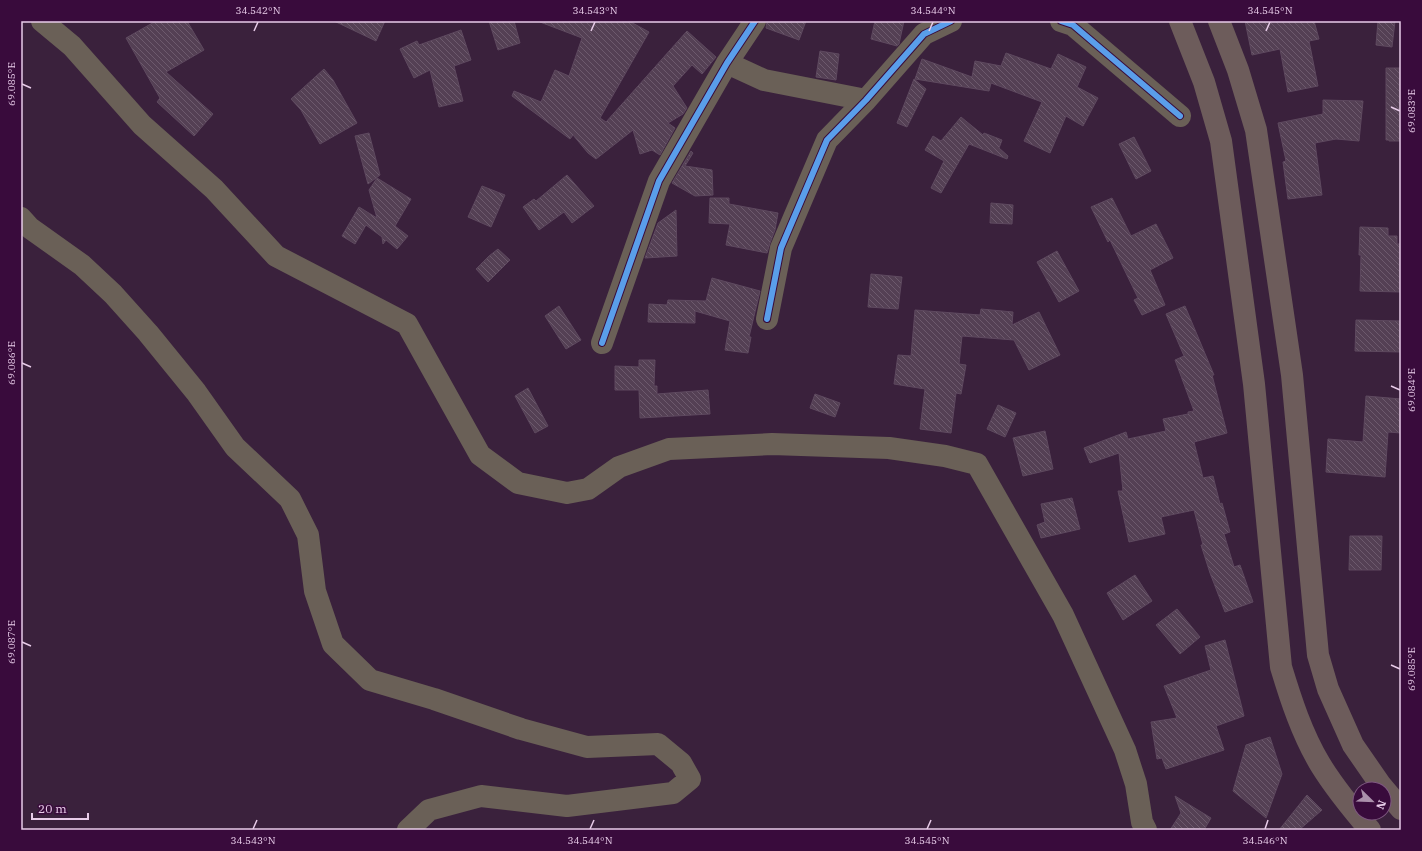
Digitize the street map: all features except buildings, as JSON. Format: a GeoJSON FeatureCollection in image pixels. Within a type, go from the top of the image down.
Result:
{"type":"FeatureCollection","features":[{"type":"Feature","properties":{"kind":"main road"},"geometry":{"type":"LineString","coordinates":[[1180,21],[1204,82],[1221,141],[1254,384],[1280,667],[1294,710],[1320,763],[1352,808],[1370,830]]}},
{"type":"Feature","properties":{"kind":"main road"},"geometry":{"type":"LineString","coordinates":[[1219,21],[1238,70],[1256,130],[1292,375],[1318,655],[1328,689],[1353,745],[1380,784],[1401,809]]}},
{"type":"Feature","properties":{"kind":"street"},"geometry":{"type":"LineString","coordinates":[[42,21],[72,46],[142,125],[214,189],[276,256],[407,324],[480,455],[518,484],[567,493],[588,489],[619,467],[669,449],[772,444],[889,448],[945,456],[978,464],[1063,615],[1125,750],[1136,784],[1142,822],[1146,830]]}},
{"type":"Feature","properties":{"kind":"street"},"geometry":{"type":"LineString","coordinates":[[602,343],[659,180],[727,63],[755,21]]}},
{"type":"Feature","properties":{"kind":"street"},"geometry":{"type":"LineString","coordinates":[[766,319],[781,248],[827,140],[866,100],[924,34],[951,21]]}},
{"type":"Feature","properties":{"kind":"street"},"geometry":{"type":"LineString","coordinates":[[1062,21],[1073,25],[1180,116]]}},
{"type":"Feature","properties":{"kind":"street"},"geometry":{"type":"LineString","coordinates":[[727,63],[764,80],[866,100]]}},
{"type":"Feature","properties":{"kind":"street"},"geometry":{"type":"LineString","coordinates":[[21,218],[30,228],[82,266],[113,294],[196,392],[235,447],[290,499],[308,535],[315,591],[333,644],[370,680],[434,699],[521,729],[587,748],[658,744],[681,763],[690,779],[673,793],[567,806],[481,796],[430,810],[408,830]]}},
{"type":"Feature","properties":{"kind":"cycle path"},"geometry":{"type":"LineString","coordinates":[[602,343],[659,181],[727,63],[755,21]]}},
{"type":"Feature","properties":{"kind":"cycle path"},"geometry":{"type":"LineString","coordinates":[[767,319],[781,248],[827,140],[866,100],[924,34],[951,21]]}},
{"type":"Feature","properties":{"kind":"cycle path"},"geometry":{"type":"LineString","coordinates":[[1061,21],[1073,25],[1180,116]]}}]}
